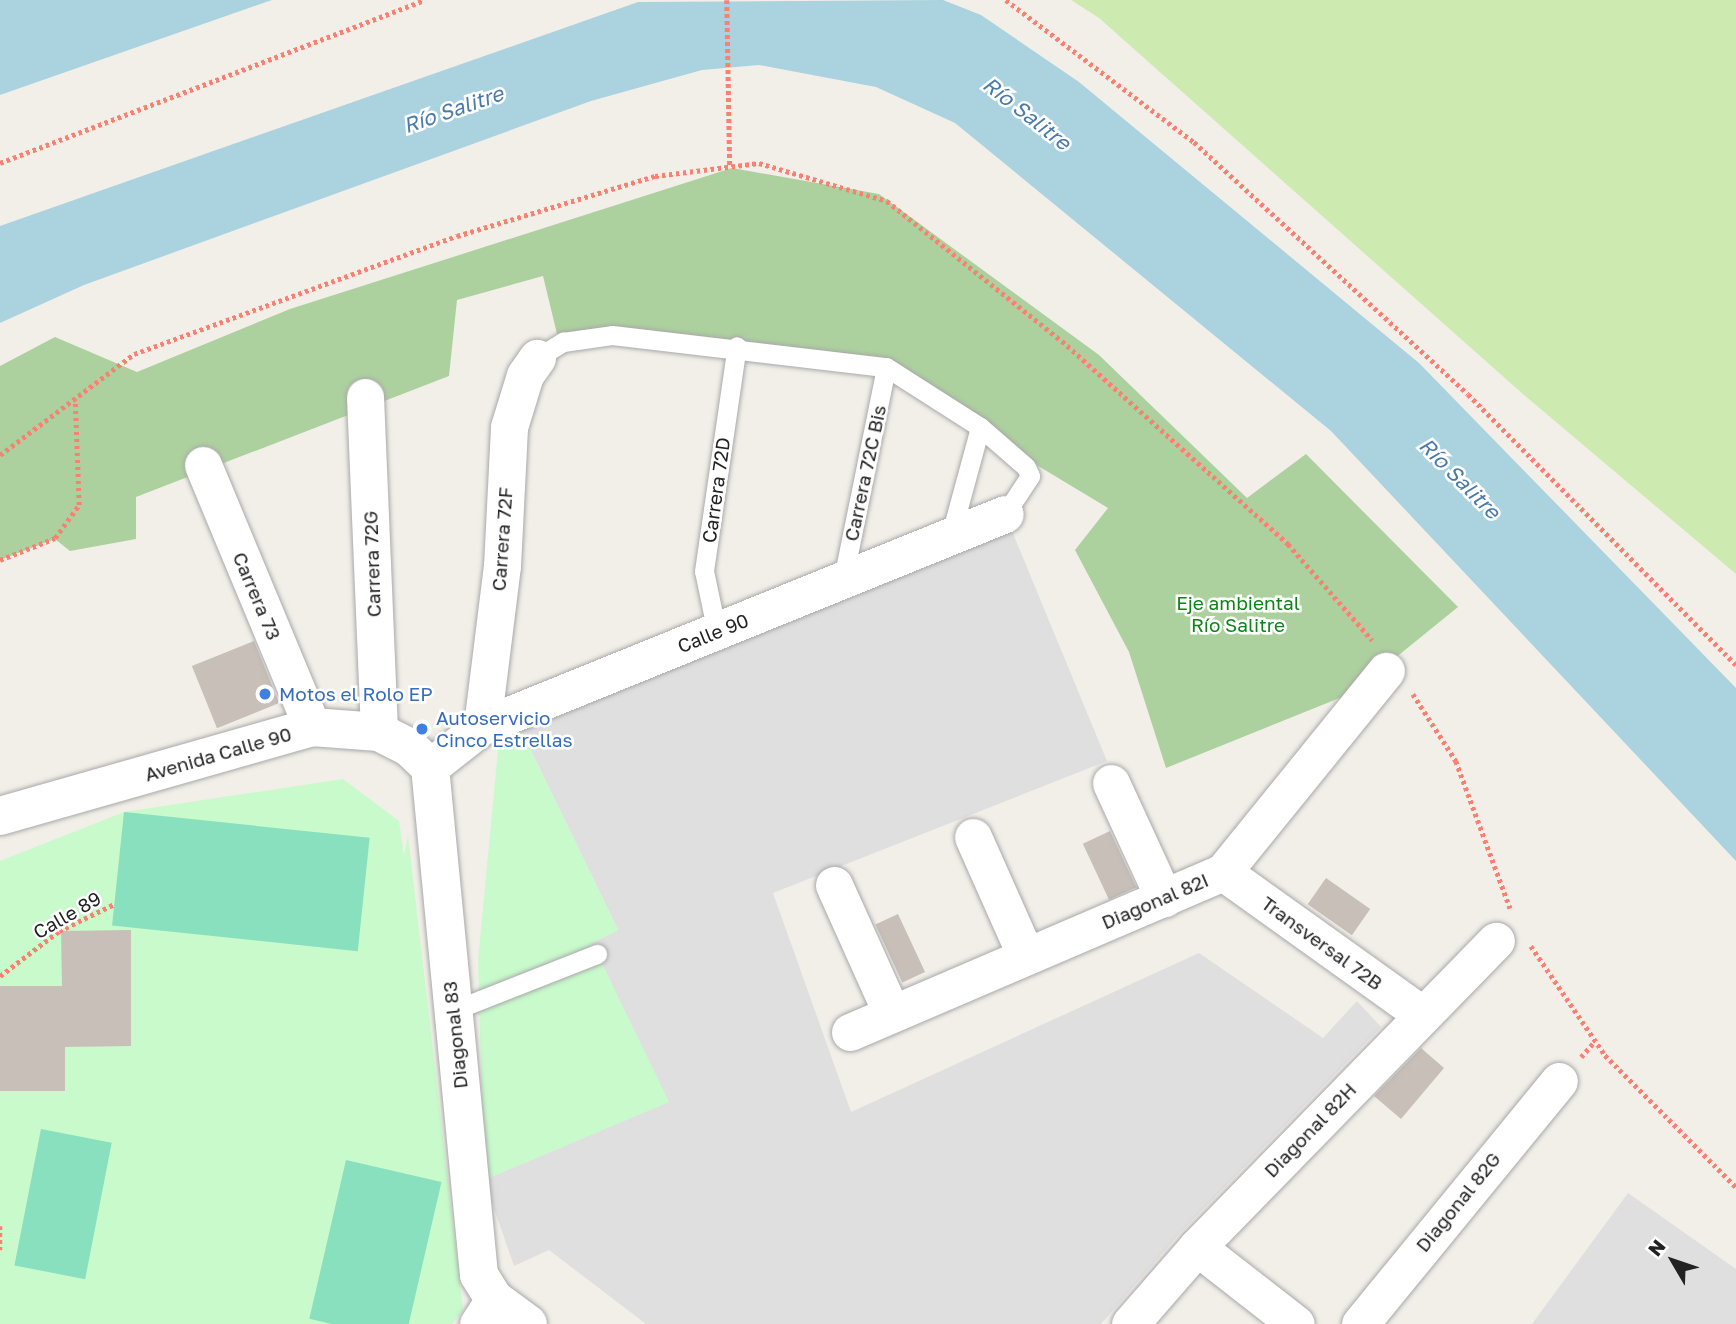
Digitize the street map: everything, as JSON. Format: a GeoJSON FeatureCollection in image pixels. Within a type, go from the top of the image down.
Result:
{"type":"FeatureCollection","features":[{"type":"Feature","properties":{"kind":"street","name":"Carrera 72F"},"geometry":{"type":"LineString","coordinates":[[482,726],[502,566],[509,427],[525,375],[537,358]]}},
{"type":"Feature","properties":{"kind":"street","name":"Carrera 72G"},"geometry":{"type":"LineString","coordinates":[[365,397],[379,732]]}},
{"type":"Feature","properties":{"kind":"street","name":"Carrera 73"},"geometry":{"type":"LineString","coordinates":[[203,465],[312,727]]}},
{"type":"Feature","properties":{"kind":"street","name":"Calle 90"},"geometry":{"type":"LineString","coordinates":[[430,767],[482,726],[1005,514]]}},
{"type":"Feature","properties":{"kind":"street","name":"Diagonal 82I"},"geometry":{"type":"LineString","coordinates":[[850,1032],[1223,872],[1386,671]]}},
{"type":"Feature","properties":{"kind":"street","name":"Avenida Calle 90"},"geometry":{"type":"LineString","coordinates":[[0,816],[312,727],[379,732]]}},
{"type":"Feature","properties":{"kind":"street"},"geometry":{"type":"LineString","coordinates":[[379,732],[430,767]]}},
{"type":"Feature","properties":{"kind":"street","name":"Diagonal 83"},"geometry":{"type":"LineString","coordinates":[[430,767],[479,1275],[486,1311]]}},
{"type":"Feature","properties":{"kind":"street"},"geometry":{"type":"LineString","coordinates":[[1111,783],[1164,898]]}},
{"type":"Feature","properties":{"kind":"street"},"geometry":{"type":"LineString","coordinates":[[973,837],[1026,956]]}},
{"type":"Feature","properties":{"kind":"street","name":"Transversal 72B"},"geometry":{"type":"LineString","coordinates":[[1223,872],[1421,1014]]}},
{"type":"Feature","properties":{"kind":"street"},"geometry":{"type":"LineString","coordinates":[[834,885],[892,1014]]}},
{"type":"Feature","properties":{"kind":"street","name":"Diagonal 82H"},"geometry":{"type":"LineString","coordinates":[[1130,1324],[1197,1247],[1421,1014],[1496,941]]}},
{"type":"Feature","properties":{"kind":"street","name":"Diagonal 82G"},"geometry":{"type":"LineString","coordinates":[[1360,1324],[1559,1081]]}},
{"type":"Feature","properties":{"kind":"street"},"geometry":{"type":"LineString","coordinates":[[1197,1247],[1296,1324]]}},
{"type":"Feature","properties":{"kind":"street"},"geometry":{"type":"LineString","coordinates":[[486,1311],[528,1324]]}},
{"type":"Feature","properties":{"kind":"lane"},"geometry":{"type":"LineString","coordinates":[[537,358],[563,342],[612,335],[737,346],[886,368],[980,427],[1029,471],[1005,514]]}},
{"type":"Feature","properties":{"kind":"lane","name":"Carrera 72D"},"geometry":{"type":"LineString","coordinates":[[717,632],[705,571],[737,346]]}},
{"type":"Feature","properties":{"kind":"lane","name":"Carrera 72C Bis"},"geometry":{"type":"LineString","coordinates":[[843,579],[886,368]]}},
{"type":"Feature","properties":{"kind":"lane"},"geometry":{"type":"LineString","coordinates":[[951,534],[980,427]]}},
{"type":"Feature","properties":{"kind":"lane"},"geometry":{"type":"LineString","coordinates":[[452,1011],[597,954]]}},
{"type":"Feature","properties":{"kind":"path"},"geometry":{"type":"LineString","coordinates":[[0,163],[425,0]]}},
{"type":"Feature","properties":{"kind":"path"},"geometry":{"type":"LineString","coordinates":[[727,0],[730,167]]}},
{"type":"Feature","properties":{"kind":"path"},"geometry":{"type":"LineString","coordinates":[[1006,0],[1194,142],[1468,394],[1736,665]]}},
{"type":"Feature","properties":{"kind":"path"},"geometry":{"type":"LineString","coordinates":[[0,560],[55,538],[79,505],[75,398]]}},
{"type":"Feature","properties":{"kind":"path","name":"Calle 89"},"geometry":{"type":"LineString","coordinates":[[0,976],[59,931],[114,904]]}},
{"type":"Feature","properties":{"kind":"path"},"geometry":{"type":"LineString","coordinates":[[0,1250],[1,1226]]}},
{"type":"Feature","properties":{"kind":"shaded area"},"geometry":{"type":"Polygon","coordinates":[[[1012,531],[1107,761],[773,893],[851,1112],[1199,953],[1323,1038],[1357,1001],[1381,1027],[1180,1233],[1101,1324],[646,1324],[549,1250],[514,1266],[484,1180],[668,1102],[592,943],[618,930],[521,730],[1012,531]]]}},
{"type":"Feature","properties":{"kind":"shaded area"},"geometry":{"type":"Polygon","coordinates":[[[1628,1193],[1736,1269],[1736,1324],[1532,1324],[1628,1193]]]}},
{"type":"Feature","properties":{"kind":"green space"},"geometry":{"type":"Polygon","coordinates":[[[1071,0],[1736,0],[1736,574],[1524,395],[1099,18],[1071,0]]]}},
{"type":"Feature","properties":{"kind":"green space","name":"Eje ambiental Río Salitre"},"geometry":{"type":"Polygon","coordinates":[[[732,168],[879,194],[1099,355],[1247,498],[1306,454],[1458,607],[1352,693],[1166,768],[1129,652],[1075,550],[1108,508],[1020,455],[896,362],[682,334],[557,334],[543,276],[457,300],[449,376],[136,497],[136,539],[70,551],[55,539],[0,560],[0,366],[55,337],[137,372],[290,309],[732,168]]]}},
{"type":"Feature","properties":{"kind":"green space"},"geometry":{"type":"Polygon","coordinates":[[[521,730],[618,930],[592,943],[669,1102],[484,1180],[478,960],[499,740],[521,730]]]}},
{"type":"Feature","properties":{"kind":"green space"},"geometry":{"type":"Polygon","coordinates":[[[343,779],[399,821],[404,856],[408,835],[463,1310],[452,1324],[0,1324],[0,861],[124,812],[343,779]]]}},
{"type":"Feature","properties":{"kind":"green space"},"geometry":{"type":"Polygon","coordinates":[[[124,812],[370,838],[358,951],[112,925],[124,812]]]}},
{"type":"Feature","properties":{"kind":"green space"},"geometry":{"type":"Polygon","coordinates":[[[41,1129],[112,1143],[85,1279],[14,1265],[41,1129]]]}},
{"type":"Feature","properties":{"kind":"green space"},"geometry":{"type":"Polygon","coordinates":[[[346,1160],[441,1182],[409,1324],[332,1324],[309,1319],[346,1160]]]}},
{"type":"Feature","properties":{"kind":"water"},"geometry":{"type":"Polygon","coordinates":[[[0,0],[272,0],[0,95],[0,0]]]}},
{"type":"Feature","properties":{"kind":"water","name":"Río Salitre"},"geometry":{"type":"Polygon","coordinates":[[[943,0],[981,15],[1079,82],[1419,363],[1736,688],[1736,861],[1331,431],[955,123],[876,87],[759,65],[702,70],[591,101],[84,285],[0,323],[0,226],[638,2],[943,0]]]}},
{"type":"Feature","properties":{"kind":"building"},"geometry":{"type":"Polygon","coordinates":[[[254,641],[279,703],[217,728],[192,666],[254,641]]]}},
{"type":"Feature","properties":{"kind":"building"},"geometry":{"type":"Polygon","coordinates":[[[1110,831],[1136,887],[1109,900],[1083,844],[1110,831]]]}},
{"type":"Feature","properties":{"kind":"building"},"geometry":{"type":"Polygon","coordinates":[[[1326,878],[1370,909],[1352,935],[1308,904],[1326,878]]]}},
{"type":"Feature","properties":{"kind":"building"},"geometry":{"type":"Polygon","coordinates":[[[898,914],[925,972],[902,983],[875,925],[898,914]]]}},
{"type":"Feature","properties":{"kind":"building"},"geometry":{"type":"Polygon","coordinates":[[[131,930],[131,1046],[65,1047],[65,1091],[0,1091],[0,986],[62,986],[61,931],[131,930]]]}},
{"type":"Feature","properties":{"kind":"building"},"geometry":{"type":"Polygon","coordinates":[[[1421,1048],[1444,1068],[1401,1119],[1374,1096],[1421,1048]]]}},
{"type":"Feature","properties":{"kind":"place","name":"Motos el Rolo EP"},"geometry":{"type":"Point","coordinates":[265,694]}},
{"type":"Feature","properties":{"kind":"place","name":"Autoservicio Cinco Estrellas"},"geometry":{"type":"Point","coordinates":[422,729]}}]}
